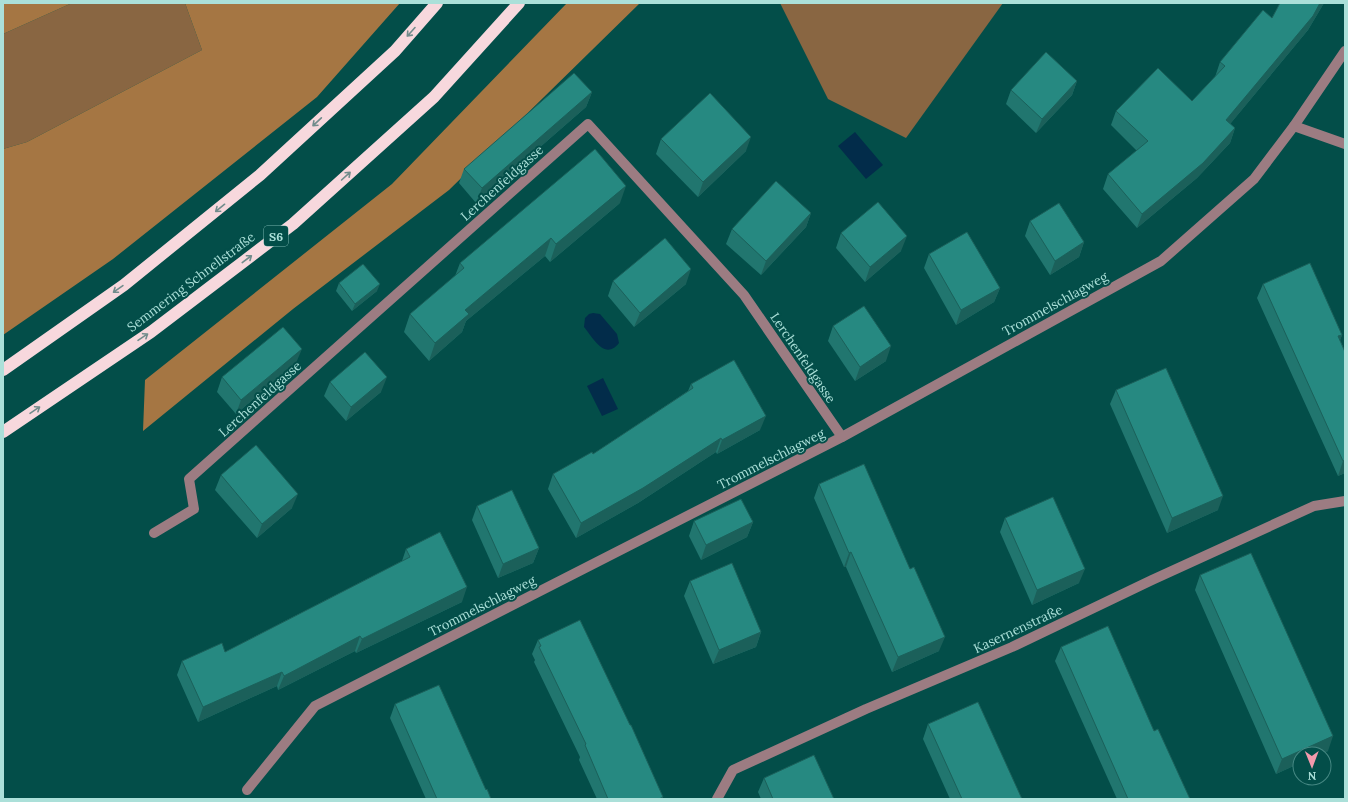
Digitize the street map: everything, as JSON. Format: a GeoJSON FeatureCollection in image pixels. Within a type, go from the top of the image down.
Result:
{"type":"FeatureCollection","features":[{"type":"Feature","properties":{"kind":"highway"},"geometry":{"type":"LineString","coordinates":[[3,370],[124,285],[260,175],[395,51],[437,3]]}},
{"type":"Feature","properties":{"kind":"highway","name":"Semmering Schnellstraße"},"geometry":{"type":"LineString","coordinates":[[3,432],[151,332],[292,224],[434,97],[519,3]]}},
{"type":"Feature","properties":{"kind":"street","name":"Trommelschlagweg"},"geometry":{"type":"LineString","coordinates":[[247,790],[314,706],[842,437],[1161,261],[1254,179],[1294,126],[1345,51]]}},
{"type":"Feature","properties":{"kind":"street","name":"Lerchenfeldgasse"},"geometry":{"type":"LineString","coordinates":[[154,533],[194,509],[189,480],[588,124],[744,295],[842,437]]}},
{"type":"Feature","properties":{"kind":"street"},"geometry":{"type":"LineString","coordinates":[[1294,126],[1345,144]]}},
{"type":"Feature","properties":{"kind":"street","name":"Kasernenstraße"},"geometry":{"type":"LineString","coordinates":[[717,799],[733,770],[866,710],[1012,647],[1152,580],[1314,506],[1345,501]]}},
{"type":"Feature","properties":{"kind":"shaded area"},"geometry":{"type":"Polygon","coordinates":[[[3,3],[72,3],[3,34],[3,3]]]}},
{"type":"Feature","properties":{"kind":"shaded area"},"geometry":{"type":"Polygon","coordinates":[[[72,3],[185,3],[202,50],[27,142],[3,149],[3,34],[72,3]]]}},
{"type":"Feature","properties":{"kind":"shaded area"},"geometry":{"type":"Polygon","coordinates":[[[185,3],[400,3],[317,97],[113,259],[3,335],[3,149],[27,142],[202,50],[185,3]]]}},
{"type":"Feature","properties":{"kind":"shaded area"},"geometry":{"type":"Polygon","coordinates":[[[567,3],[640,3],[449,190],[293,309],[143,431],[145,380],[392,184],[567,3]]]}},
{"type":"Feature","properties":{"kind":"shaded area"},"geometry":{"type":"Polygon","coordinates":[[[780,3],[1003,3],[906,138],[828,99],[780,3]]]}},
{"type":"Feature","properties":{"kind":"water"},"geometry":{"type":"Polygon","coordinates":[[[855,132],[883,165],[866,179],[838,146],[855,132]]]}},
{"type":"Feature","properties":{"kind":"water"},"geometry":{"type":"Polygon","coordinates":[[[589,314],[600,314],[617,334],[619,343],[614,348],[609,350],[604,349],[595,342],[584,327],[585,318],[589,314]]]}},
{"type":"Feature","properties":{"kind":"water"},"geometry":{"type":"Polygon","coordinates":[[[603,378],[618,409],[602,416],[587,386],[603,378]]]}},
{"type":"Feature","properties":{"kind":"building"},"geometry":{"type":"Polygon","coordinates":[[[1280,3],[1320,3],[1313,16],[1226,120],[1235,128],[1203,163],[1142,214],[1108,174],[1148,141],[1116,111],[1158,68],[1192,101],[1225,66],[1220,62],[1263,10],[1272,18],[1280,3]]]}},
{"type":"Feature","properties":{"kind":"building"},"geometry":{"type":"Polygon","coordinates":[[[1046,52],[1077,81],[1042,119],[1011,90],[1046,52]]]}},
{"type":"Feature","properties":{"kind":"building"},"geometry":{"type":"Polygon","coordinates":[[[574,73],[592,92],[482,188],[464,169],[574,73]]]}},
{"type":"Feature","properties":{"kind":"building"},"geometry":{"type":"Polygon","coordinates":[[[710,93],[751,137],[703,182],[661,139],[710,93]]]}},
{"type":"Feature","properties":{"kind":"building"},"geometry":{"type":"Polygon","coordinates":[[[595,149],[626,186],[556,244],[551,238],[465,310],[469,314],[435,343],[410,314],[464,268],[460,263],[595,149]]]}},
{"type":"Feature","properties":{"kind":"building"},"geometry":{"type":"Polygon","coordinates":[[[776,181],[811,213],[766,261],[732,229],[776,181]]]}},
{"type":"Feature","properties":{"kind":"building"},"geometry":{"type":"Polygon","coordinates":[[[878,202],[907,236],[870,267],[841,233],[878,202]]]}},
{"type":"Feature","properties":{"kind":"building"},"geometry":{"type":"Polygon","coordinates":[[[1059,203],[1084,242],[1055,261],[1030,221],[1059,203]]]}},
{"type":"Feature","properties":{"kind":"building"},"geometry":{"type":"Polygon","coordinates":[[[967,232],[1000,288],[961,310],[929,254],[967,232]]]}},
{"type":"Feature","properties":{"kind":"building"},"geometry":{"type":"Polygon","coordinates":[[[665,238],[691,269],[640,313],[613,281],[665,238]]]}},
{"type":"Feature","properties":{"kind":"building"},"geometry":{"type":"Polygon","coordinates":[[[1310,263],[1342,335],[1338,336],[1345,352],[1345,460],[1343,461],[1263,284],[1310,263]]]}},
{"type":"Feature","properties":{"kind":"building"},"geometry":{"type":"Polygon","coordinates":[[[363,264],[380,284],[355,304],[339,283],[363,264]]]}},
{"type":"Feature","properties":{"kind":"building"},"geometry":{"type":"Polygon","coordinates":[[[864,306],[891,346],[860,367],[833,326],[864,306]]]}},
{"type":"Feature","properties":{"kind":"building"},"geometry":{"type":"Polygon","coordinates":[[[283,327],[302,349],[241,400],[222,377],[283,327]]]}},
{"type":"Feature","properties":{"kind":"building"},"geometry":{"type":"Polygon","coordinates":[[[365,352],[387,377],[351,407],[330,382],[365,352]]]}},
{"type":"Feature","properties":{"kind":"building"},"geometry":{"type":"Polygon","coordinates":[[[734,360],[766,416],[722,440],[721,438],[643,488],[581,523],[553,474],[592,452],[593,454],[693,388],[691,384],[734,360]]]}},
{"type":"Feature","properties":{"kind":"building"},"geometry":{"type":"Polygon","coordinates":[[[1166,368],[1223,496],[1172,518],[1116,390],[1166,368]]]}},
{"type":"Feature","properties":{"kind":"building"},"geometry":{"type":"Polygon","coordinates":[[[256,445],[298,494],[262,524],[221,475],[256,445]]]}},
{"type":"Feature","properties":{"kind":"building"},"geometry":{"type":"Polygon","coordinates":[[[864,464],[910,569],[914,567],[945,637],[898,657],[851,552],[849,553],[819,484],[864,464]]]}},
{"type":"Feature","properties":{"kind":"building"},"geometry":{"type":"Polygon","coordinates":[[[512,490],[539,548],[503,564],[477,506],[512,490]]]}},
{"type":"Feature","properties":{"kind":"building"},"geometry":{"type":"Polygon","coordinates":[[[1053,497],[1085,569],[1037,590],[1005,518],[1053,497]]]}},
{"type":"Feature","properties":{"kind":"building"},"geometry":{"type":"Polygon","coordinates":[[[741,499],[753,522],[706,545],[694,521],[741,499]]]}},
{"type":"Feature","properties":{"kind":"building"},"geometry":{"type":"Polygon","coordinates":[[[440,532],[467,587],[362,639],[360,636],[284,676],[282,672],[203,707],[182,661],[222,643],[225,652],[410,557],[406,549],[440,532]]]}},
{"type":"Feature","properties":{"kind":"building"},"geometry":{"type":"Polygon","coordinates":[[[1251,553],[1333,736],[1311,746],[1292,746],[1292,754],[1282,759],[1200,575],[1251,553]]]}},
{"type":"Feature","properties":{"kind":"building"},"geometry":{"type":"Polygon","coordinates":[[[732,563],[761,632],[719,650],[690,581],[732,563]]]}},
{"type":"Feature","properties":{"kind":"building"},"geometry":{"type":"Polygon","coordinates":[[[580,620],[631,725],[663,797],[659,799],[608,799],[585,745],[586,744],[539,647],[541,646],[538,640],[580,620]]]}},
{"type":"Feature","properties":{"kind":"building"},"geometry":{"type":"Polygon","coordinates":[[[1108,626],[1154,731],[1158,729],[1190,799],[1128,799],[1061,647],[1108,626]]]}},
{"type":"Feature","properties":{"kind":"building"},"geometry":{"type":"Polygon","coordinates":[[[439,685],[491,799],[437,799],[395,704],[439,685]]]}},
{"type":"Feature","properties":{"kind":"building"},"geometry":{"type":"Polygon","coordinates":[[[978,702],[1022,799],[962,799],[928,724],[978,702]]]}},
{"type":"Feature","properties":{"kind":"building"},"geometry":{"type":"Polygon","coordinates":[[[814,755],[834,799],[773,799],[764,778],[814,755]]]}}]}
